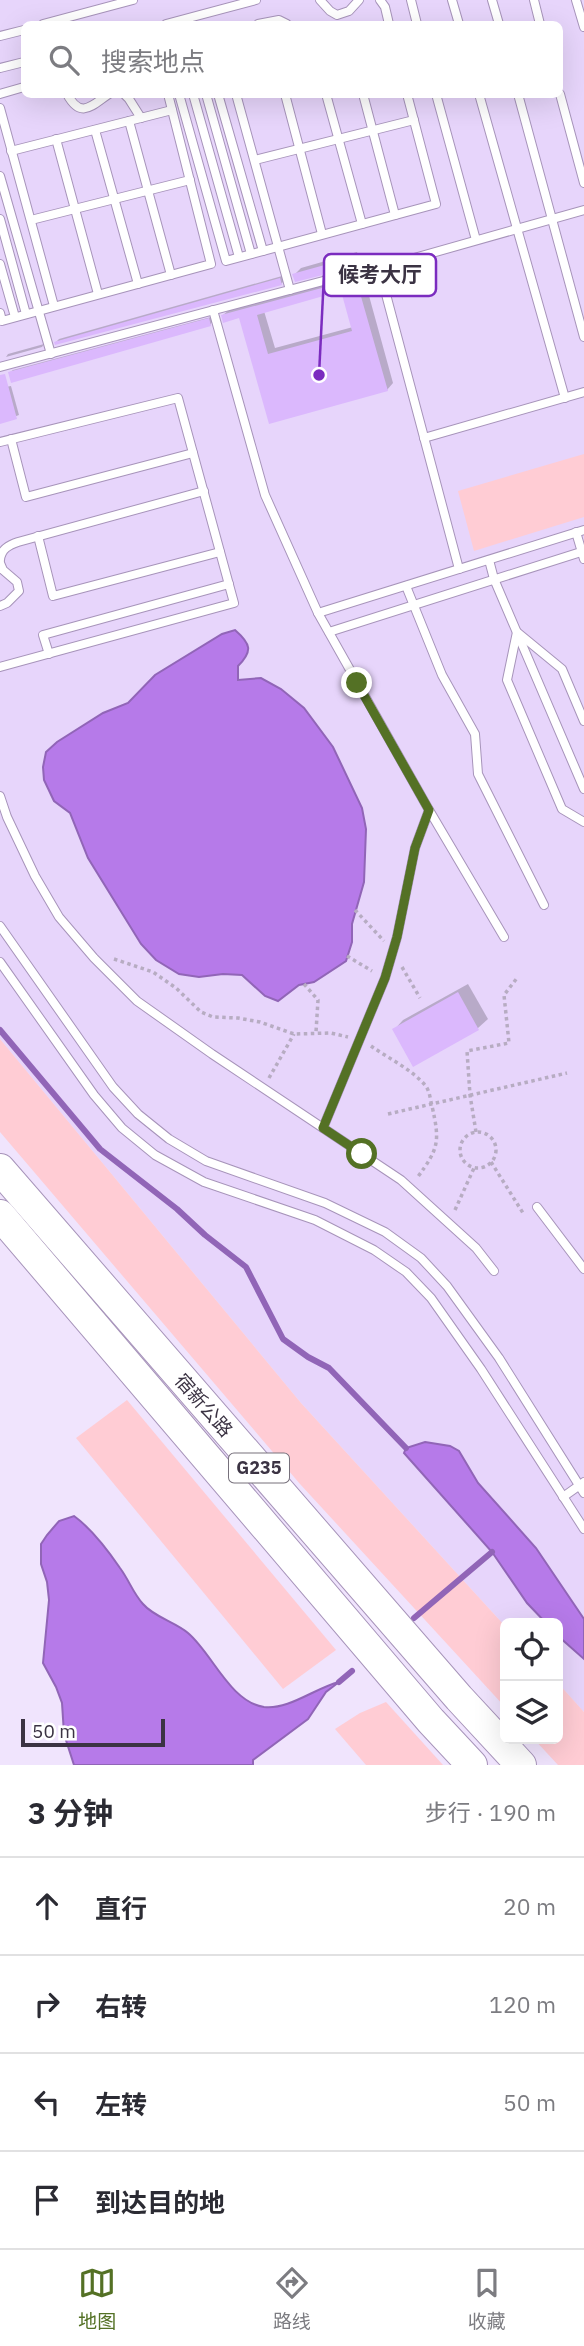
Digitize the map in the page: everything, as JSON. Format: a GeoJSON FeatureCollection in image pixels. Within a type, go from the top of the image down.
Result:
{"type":"FeatureCollection","features":[{"type":"Feature","properties":{"kind":"highway","name":"宿新公路"},"geometry":{"type":"LineString","coordinates":[[0,1169],[459,1698],[521,1765]]}},
{"type":"Feature","properties":{"kind":"highway","name":"宿新公路"},"geometry":{"type":"LineString","coordinates":[[0,1215],[431,1721],[472,1765]]}},
{"type":"Feature","properties":{"kind":"lane"},"geometry":{"type":"LineString","coordinates":[[54,21],[133,0]]}},
{"type":"Feature","properties":{"kind":"lane"},"geometry":{"type":"LineString","coordinates":[[177,21],[256,0]]}},
{"type":"Feature","properties":{"kind":"lane"},"geometry":{"type":"LineString","coordinates":[[320,0],[337,15],[349,11],[359,0]]}},
{"type":"Feature","properties":{"kind":"lane"},"geometry":{"type":"LineString","coordinates":[[380,0],[388,21]]}},
{"type":"Feature","properties":{"kind":"lane"},"geometry":{"type":"LineString","coordinates":[[411,0],[416,21]]}},
{"type":"Feature","properties":{"kind":"lane"},"geometry":{"type":"LineString","coordinates":[[452,0],[458,21]]}},
{"type":"Feature","properties":{"kind":"lane"},"geometry":{"type":"LineString","coordinates":[[492,0],[498,21]]}},
{"type":"Feature","properties":{"kind":"lane"},"geometry":{"type":"LineString","coordinates":[[534,0],[540,21]]}},
{"type":"Feature","properties":{"kind":"lane"},"geometry":{"type":"LineString","coordinates":[[576,0],[584,27]]}},
{"type":"Feature","properties":{"kind":"lane"},"geometry":{"type":"LineString","coordinates":[[0,36],[21,31]]}},
{"type":"Feature","properties":{"kind":"lane"},"geometry":{"type":"LineString","coordinates":[[0,68],[21,63]]}},
{"type":"Feature","properties":{"kind":"lane"},"geometry":{"type":"LineString","coordinates":[[0,94],[21,88]]}},
{"type":"Feature","properties":{"kind":"lane"},"geometry":{"type":"LineString","coordinates":[[69,98],[81,109],[92,107],[104,98]]}},
{"type":"Feature","properties":{"kind":"lane"},"geometry":{"type":"LineString","coordinates":[[129,98],[141,118]]}},
{"type":"Feature","properties":{"kind":"lane"},"geometry":{"type":"LineString","coordinates":[[0,313],[2,321],[211,264],[169,98]]}},
{"type":"Feature","properties":{"kind":"lane"},"geometry":{"type":"LineString","coordinates":[[180,98],[226,261],[436,204],[408,98]]}},
{"type":"Feature","properties":{"kind":"lane"},"geometry":{"type":"LineString","coordinates":[[194,98],[239,257]]}},
{"type":"Feature","properties":{"kind":"lane"},"geometry":{"type":"LineString","coordinates":[[207,98],[251,254]]}},
{"type":"Feature","properties":{"kind":"lane"},"geometry":{"type":"LineString","coordinates":[[219,98],[263,251]]}},
{"type":"Feature","properties":{"kind":"lane"},"geometry":{"type":"LineString","coordinates":[[237,98],[290,290]]}},
{"type":"Feature","properties":{"kind":"lane"},"geometry":{"type":"LineString","coordinates":[[286,98],[322,234]]}},
{"type":"Feature","properties":{"kind":"lane"},"geometry":{"type":"LineString","coordinates":[[327,98],[362,224]]}},
{"type":"Feature","properties":{"kind":"lane"},"geometry":{"type":"LineString","coordinates":[[364,98],[396,215]]}},
{"type":"Feature","properties":{"kind":"lane"},"geometry":{"type":"LineString","coordinates":[[437,98],[476,240]]}},
{"type":"Feature","properties":{"kind":"lane"},"geometry":{"type":"LineString","coordinates":[[480,98],[565,398]]}},
{"type":"Feature","properties":{"kind":"lane"},"geometry":{"type":"LineString","coordinates":[[518,98],[584,337]]}},
{"type":"Feature","properties":{"kind":"lane"},"geometry":{"type":"LineString","coordinates":[[560,98],[584,183]]}},
{"type":"Feature","properties":{"kind":"lane"},"geometry":{"type":"LineString","coordinates":[[0,108],[4,138],[11,151],[54,306]]}},
{"type":"Feature","properties":{"kind":"lane"},"geometry":{"type":"LineString","coordinates":[[11,151],[172,110]]}},
{"type":"Feature","properties":{"kind":"lane"},"geometry":{"type":"LineString","coordinates":[[255,160],[414,120]]}},
{"type":"Feature","properties":{"kind":"lane"},"geometry":{"type":"LineString","coordinates":[[130,121],[171,275]]}},
{"type":"Feature","properties":{"kind":"lane"},"geometry":{"type":"LineString","coordinates":[[95,130],[138,284]]}},
{"type":"Feature","properties":{"kind":"lane"},"geometry":{"type":"LineString","coordinates":[[56,139],[98,294]]}},
{"type":"Feature","properties":{"kind":"lane"},"geometry":{"type":"LineString","coordinates":[[0,176],[51,354]]}},
{"type":"Feature","properties":{"kind":"lane"},"geometry":{"type":"LineString","coordinates":[[31,220],[190,180]]}},
{"type":"Feature","properties":{"kind":"lane"},"geometry":{"type":"LineString","coordinates":[[458,569],[379,268],[584,210]]}},
{"type":"Feature","properties":{"kind":"lane"},"geometry":{"type":"LineString","coordinates":[[0,219],[26,314]]}},
{"type":"Feature","properties":{"kind":"lane"},"geometry":{"type":"LineString","coordinates":[[0,264],[15,317]]}},
{"type":"Feature","properties":{"kind":"lane"},"geometry":{"type":"LineString","coordinates":[[0,367],[342,276]]}},
{"type":"Feature","properties":{"kind":"lane"},"geometry":{"type":"LineString","coordinates":[[213,310],[265,495],[318,613],[504,937]]}},
{"type":"Feature","properties":{"kind":"lane"},"geometry":{"type":"LineString","coordinates":[[424,438],[584,392]]}},
{"type":"Feature","properties":{"kind":"lane"},"geometry":{"type":"LineString","coordinates":[[0,442],[178,398],[234,603],[0,667]]}},
{"type":"Feature","properties":{"kind":"lane"},"geometry":{"type":"LineString","coordinates":[[11,439],[26,497],[193,453]]}},
{"type":"Feature","properties":{"kind":"lane"},"geometry":{"type":"LineString","coordinates":[[0,606],[19,591],[18,582],[3,570],[0,562],[1,553],[9,545],[204,491]]}},
{"type":"Feature","properties":{"kind":"lane"},"geometry":{"type":"LineString","coordinates":[[318,613],[580,531],[583,554],[494,579],[329,632]]}},
{"type":"Feature","properties":{"kind":"lane"},"geometry":{"type":"LineString","coordinates":[[38,536],[53,596],[220,552]]}},
{"type":"Feature","properties":{"kind":"lane"},"geometry":{"type":"LineString","coordinates":[[489,560],[494,579],[584,789]]}},
{"type":"Feature","properties":{"kind":"lane"},"geometry":{"type":"LineString","coordinates":[[49,654],[43,635],[229,584]]}},
{"type":"Feature","properties":{"kind":"lane"},"geometry":{"type":"LineString","coordinates":[[406,586],[442,675],[475,734],[478,774],[544,905]]}},
{"type":"Feature","properties":{"kind":"lane"},"geometry":{"type":"LineString","coordinates":[[517,632],[562,669],[584,721]]}},
{"type":"Feature","properties":{"kind":"lane"},"geometry":{"type":"LineString","coordinates":[[517,632],[507,680],[562,809],[584,822]]}},
{"type":"Feature","properties":{"kind":"lane"},"geometry":{"type":"LineString","coordinates":[[0,796],[35,877],[59,917],[94,958],[137,1001],[410,1188],[475,1248],[494,1271]]}},
{"type":"Feature","properties":{"kind":"lane"},"geometry":{"type":"LineString","coordinates":[[323,1128],[385,978],[415,848],[429,810]]}},
{"type":"Feature","properties":{"kind":"lane"},"geometry":{"type":"LineString","coordinates":[[0,926],[113,1087],[138,1114],[169,1139],[206,1161],[325,1203],[385,1232],[421,1258],[447,1286],[499,1358],[583,1487],[563,1497]]}},
{"type":"Feature","properties":{"kind":"lane"},"geometry":{"type":"LineString","coordinates":[[0,962],[94,1095],[122,1128],[155,1155],[204,1182],[315,1220],[374,1250],[406,1272],[431,1298],[481,1369],[584,1529]]}},
{"type":"Feature","properties":{"kind":"lane"},"geometry":{"type":"LineString","coordinates":[[537,1206],[584,1269]]}},
{"type":"Feature","properties":{"kind":"path"},"geometry":{"type":"LineString","coordinates":[[355,910],[393,951],[421,998]]}},
{"type":"Feature","properties":{"kind":"path"},"geometry":{"type":"LineString","coordinates":[[347,956],[385,978]]}},
{"type":"Feature","properties":{"kind":"path"},"geometry":{"type":"LineString","coordinates":[[94,958],[117,959],[153,972],[176,988],[201,1012],[213,1017],[238,1018],[295,1034],[331,1033],[360,1039],[423,1082],[432,1104],[438,1134],[437,1144],[410,1188]]}},
{"type":"Feature","properties":{"kind":"path"},"geometry":{"type":"LineString","coordinates":[[476,1132],[467,1051],[509,1043],[504,995],[517,978]]}},
{"type":"Feature","properties":{"kind":"path"},"geometry":{"type":"LineString","coordinates":[[304,984],[318,1000],[316,1033]]}},
{"type":"Feature","properties":{"kind":"path"},"geometry":{"type":"LineString","coordinates":[[263,1088],[295,1034]]}},
{"type":"Feature","properties":{"kind":"path"},"geometry":{"type":"LineString","coordinates":[[388,1114],[567,1073]]}},
{"type":"Feature","properties":{"kind":"path"},"geometry":{"type":"LineString","coordinates":[[476,1132],[484,1133],[493,1140],[495,1152],[491,1162],[474,1168],[464,1162],[460,1151],[463,1139],[476,1132]]}},
{"type":"Feature","properties":{"kind":"path"},"geometry":{"type":"LineString","coordinates":[[491,1162],[526,1218]]}},
{"type":"Feature","properties":{"kind":"path"},"geometry":{"type":"LineString","coordinates":[[449,1223],[474,1168]]}},
{"type":"Feature","properties":{"kind":"shaded area"},"geometry":{"type":"Polygon","coordinates":[[[0,0],[584,0],[584,1712],[563,1689],[563,1618],[500,1618],[500,1621],[301,1403],[0,1039],[0,0]]]}},
{"type":"Feature","properties":{"kind":"shaded area"},"geometry":{"type":"Polygon","coordinates":[[[584,454],[584,517],[474,551],[458,491],[584,454]]]}},
{"type":"Feature","properties":{"kind":"shaded area"},"geometry":{"type":"Polygon","coordinates":[[[235,630],[248,648],[246,656],[238,666],[238,680],[261,678],[281,689],[304,708],[333,747],[362,808],[366,829],[364,882],[352,924],[352,942],[346,961],[314,982],[299,985],[278,1001],[265,996],[242,975],[199,977],[179,974],[156,960],[141,944],[88,858],[70,813],[54,801],[44,780],[46,752],[57,742],[103,713],[128,703],[155,675],[222,634],[235,630]]]}},
{"type":"Feature","properties":{"kind":"shaded area"},"geometry":{"type":"Polygon","coordinates":[[[0,1039],[301,1403],[500,1621],[500,1702],[300,1484],[0,1132],[0,1039]]]}},
{"type":"Feature","properties":{"kind":"shaded area"},"geometry":{"type":"Polygon","coordinates":[[[127,1400],[336,1650],[283,1689],[76,1438],[127,1400]]]}},
{"type":"Feature","properties":{"kind":"shaded area"},"geometry":{"type":"Polygon","coordinates":[[[425,1442],[450,1446],[459,1451],[478,1483],[536,1548],[584,1619],[584,1659],[563,1640],[563,1618],[541,1618],[527,1603],[492,1552],[404,1453],[406,1448],[425,1442]]]}},
{"type":"Feature","properties":{"kind":"shaded area"},"geometry":{"type":"Polygon","coordinates":[[[74,1516],[104,1547],[143,1604],[188,1633],[231,1687],[252,1703],[264,1707],[283,1705],[339,1682],[326,1692],[308,1719],[253,1760],[253,1765],[74,1765],[64,1734],[62,1703],[43,1663],[49,1600],[41,1564],[41,1544],[59,1521],[74,1516]]]}},
{"type":"Feature","properties":{"kind":"shaded area"},"geometry":{"type":"Polygon","coordinates":[[[563,1689],[584,1712],[584,1765],[558,1765],[539,1744],[563,1744],[563,1689]]]}},
{"type":"Feature","properties":{"kind":"shaded area"},"geometry":{"type":"Polygon","coordinates":[[[386,1702],[443,1765],[366,1765],[335,1729],[360,1713],[386,1702]]]}},
{"type":"Feature","properties":{"kind":"building"},"geometry":{"type":"Polygon","coordinates":[[[350,258],[388,391],[269,424],[239,318],[223,323],[221,315],[344,282],[348,275],[343,270],[295,282],[292,274],[350,258]],[[341,291],[257,315],[268,354],[352,331],[341,291]]]}},
{"type":"Feature","properties":{"kind":"building"},"geometry":{"type":"Polygon","coordinates":[[[280,278],[282,285],[55,345],[54,342],[280,278]]]}},
{"type":"Feature","properties":{"kind":"building"},"geometry":{"type":"Polygon","coordinates":[[[209,318],[211,326],[11,383],[8,372],[209,318]]]}},
{"type":"Feature","properties":{"kind":"building"},"geometry":{"type":"Polygon","coordinates":[[[5,374],[17,419],[0,424],[0,375],[5,374]]]}},
{"type":"Feature","properties":{"kind":"building"},"geometry":{"type":"Polygon","coordinates":[[[458,992],[479,1030],[413,1067],[392,1029],[458,992]]]}},
{"type":"Feature","properties":{"kind":"waterway"},"geometry":{"type":"LineString","coordinates":[[0,1030],[100,1149],[246,1267],[283,1339],[329,1368],[406,1448]]}},
{"type":"Feature","properties":{"kind":"waterway"},"geometry":{"type":"LineString","coordinates":[[414,1618],[492,1552]]}},
{"type":"Feature","properties":{"kind":"waterway"},"geometry":{"type":"LineString","coordinates":[[339,1682],[352,1671]]}},
{"type":"Feature","properties":{"kind":"place","name":"候考大厅"},"geometry":{"type":"Point","coordinates":[319,375]}},
{"type":"Feature","properties":{"kind":"route"},"geometry":{"type":"LineString","coordinates":[[357,683],[429,810],[415,848],[397,937],[385,978],[323,1128],[362,1154]]}}]}
